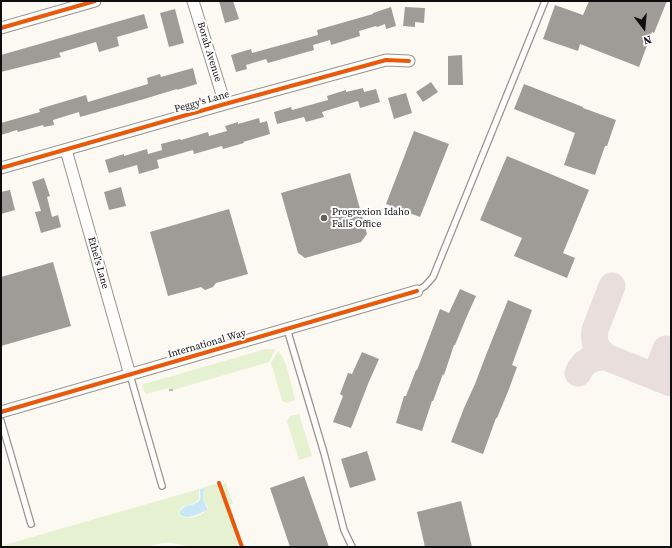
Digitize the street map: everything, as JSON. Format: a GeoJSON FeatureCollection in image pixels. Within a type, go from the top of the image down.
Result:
{"type":"FeatureCollection","features":[{"type":"Feature","properties":{"kind":"street"},"geometry":{"type":"LineString","coordinates":[[1,28],[95,1]]}},
{"type":"Feature","properties":{"kind":"street","name":"Borah Avenue"},"geometry":{"type":"LineString","coordinates":[[193,1],[225,104]]}},
{"type":"Feature","properties":{"kind":"street","name":"Peggy's Lane"},"geometry":{"type":"LineString","coordinates":[[1,168],[386,60],[409,61]]}},
{"type":"Feature","properties":{"kind":"street","name":"Ethel's Lane"},"geometry":{"type":"LineString","coordinates":[[66,150],[130,375]]}},
{"type":"Feature","properties":{"kind":"street","name":"International Way"},"geometry":{"type":"LineString","coordinates":[[1,412],[418,291]]}},
{"type":"Feature","properties":{"kind":"lane"},"geometry":{"type":"LineString","coordinates":[[418,291],[433,277],[545,1]]}},
{"type":"Feature","properties":{"kind":"lane"},"geometry":{"type":"LineString","coordinates":[[287,329],[324,453],[344,530],[352,547]]}},
{"type":"Feature","properties":{"kind":"lane"},"geometry":{"type":"LineString","coordinates":[[130,375],[162,486]]}},
{"type":"Feature","properties":{"kind":"lane"},"geometry":{"type":"LineString","coordinates":[[1,421],[31,524]]}},
{"type":"Feature","properties":{"kind":"path"},"geometry":{"type":"LineString","coordinates":[[169,390],[174,390]]}},
{"type":"Feature","properties":{"kind":"green space"},"geometry":{"type":"Polygon","coordinates":[[[266,349],[275,350],[269,362],[170,391],[169,388],[146,394],[142,385],[144,384],[266,349]]]}},
{"type":"Feature","properties":{"kind":"green space"},"geometry":{"type":"Polygon","coordinates":[[[278,351],[287,367],[295,399],[287,403],[282,401],[271,363],[278,351]]]}},
{"type":"Feature","properties":{"kind":"green space"},"geometry":{"type":"Polygon","coordinates":[[[299,414],[312,456],[299,460],[287,421],[290,416],[299,414]]]}},
{"type":"Feature","properties":{"kind":"green space"},"geometry":{"type":"Polygon","coordinates":[[[226,483],[233,504],[229,505],[222,487],[223,484],[226,483]]]}},
{"type":"Feature","properties":{"kind":"green space"},"geometry":{"type":"Polygon","coordinates":[[[216,484],[226,507],[239,547],[192,547],[172,543],[163,543],[145,547],[1,547],[199,489],[199,499],[195,503],[182,507],[178,514],[185,518],[193,517],[207,510],[208,507],[203,499],[204,487],[216,484]]]}},
{"type":"Feature","properties":{"kind":"water"},"geometry":{"type":"Polygon","coordinates":[[[204,488],[203,499],[207,510],[189,517],[179,514],[186,506],[198,502],[200,498],[200,489],[204,488]]]}},
{"type":"Feature","properties":{"kind":"building"},"geometry":{"type":"Polygon","coordinates":[[[219,1],[233,1],[239,19],[225,23],[219,1]]]}},
{"type":"Feature","properties":{"kind":"building"},"geometry":{"type":"Polygon","coordinates":[[[589,1],[667,1],[654,33],[652,32],[639,67],[580,44],[578,51],[543,39],[555,5],[583,15],[589,1]]]}},
{"type":"Feature","properties":{"kind":"building"},"geometry":{"type":"Polygon","coordinates":[[[391,7],[396,26],[386,29],[385,24],[376,26],[359,31],[360,36],[331,45],[330,40],[313,45],[314,50],[268,63],[266,59],[246,65],[247,69],[236,72],[231,55],[251,49],[252,53],[318,35],[317,30],[373,14],[391,7]]]}},
{"type":"Feature","properties":{"kind":"building"},"geometry":{"type":"Polygon","coordinates":[[[405,7],[425,8],[424,23],[415,22],[415,27],[403,26],[405,7]]]}},
{"type":"Feature","properties":{"kind":"building"},"geometry":{"type":"Polygon","coordinates":[[[175,9],[184,43],[169,47],[160,13],[175,9]]]}},
{"type":"Feature","properties":{"kind":"building"},"geometry":{"type":"Polygon","coordinates":[[[144,14],[148,28],[117,37],[119,46],[99,52],[96,42],[59,53],[61,57],[1,72],[1,55],[144,14]]]}},
{"type":"Feature","properties":{"kind":"building"},"geometry":{"type":"Polygon","coordinates":[[[462,55],[463,85],[448,85],[448,56],[462,55]]]}},
{"type":"Feature","properties":{"kind":"building"},"geometry":{"type":"Polygon","coordinates":[[[193,68],[197,84],[80,117],[79,112],[53,120],[54,125],[44,127],[43,125],[1,135],[1,123],[40,112],[39,109],[86,95],[88,102],[148,84],[147,78],[160,74],[161,77],[193,68]]]}},
{"type":"Feature","properties":{"kind":"building"},"geometry":{"type":"Polygon","coordinates":[[[431,82],[438,92],[423,102],[416,92],[431,82]]]}},
{"type":"Feature","properties":{"kind":"building"},"geometry":{"type":"Polygon","coordinates":[[[524,84],[616,120],[595,175],[564,165],[575,133],[514,109],[524,84]]]}},
{"type":"Feature","properties":{"kind":"building"},"geometry":{"type":"Polygon","coordinates":[[[363,88],[364,92],[376,89],[380,102],[360,108],[358,101],[322,112],[324,117],[306,122],[304,117],[277,124],[274,112],[291,107],[292,110],[328,100],[327,96],[346,90],[346,92],[363,88]]]}},
{"type":"Feature","properties":{"kind":"building"},"geometry":{"type":"Polygon","coordinates":[[[406,93],[412,113],[394,119],[388,98],[406,93]]]}},
{"type":"Feature","properties":{"kind":"building"},"geometry":{"type":"Polygon","coordinates":[[[259,118],[260,123],[267,121],[270,134],[223,149],[222,146],[194,154],[193,150],[157,160],[159,168],[139,174],[137,165],[109,173],[105,160],[147,149],[148,154],[162,150],[161,144],[208,132],[209,136],[227,131],[225,126],[259,118]]]}},
{"type":"Feature","properties":{"kind":"building"},"geometry":{"type":"Polygon","coordinates":[[[414,131],[449,144],[420,217],[386,204],[414,131]]]}},
{"type":"Feature","properties":{"kind":"building"},"geometry":{"type":"Polygon","coordinates":[[[507,156],[589,190],[563,253],[575,258],[567,278],[514,256],[522,238],[480,220],[507,156]]]}},
{"type":"Feature","properties":{"kind":"building"},"geometry":{"type":"Polygon","coordinates":[[[350,173],[367,234],[361,242],[305,258],[298,253],[281,193],[350,173]]]}},
{"type":"Feature","properties":{"kind":"building"},"geometry":{"type":"Polygon","coordinates":[[[44,178],[50,196],[47,197],[52,217],[58,215],[61,227],[41,233],[35,212],[41,211],[32,182],[44,178]]]}},
{"type":"Feature","properties":{"kind":"building"},"geometry":{"type":"Polygon","coordinates":[[[121,187],[126,206],[109,210],[104,192],[121,187]]]}},
{"type":"Feature","properties":{"kind":"building"},"geometry":{"type":"Polygon","coordinates":[[[10,190],[15,210],[1,214],[1,192],[10,190]]]}},
{"type":"Feature","properties":{"kind":"building"},"geometry":{"type":"Polygon","coordinates":[[[229,209],[248,274],[216,283],[213,287],[205,290],[201,287],[168,296],[150,232],[229,209]]]}},
{"type":"Feature","properties":{"kind":"building"},"geometry":{"type":"Polygon","coordinates":[[[53,262],[71,326],[1,346],[1,277],[53,262]]]}},
{"type":"Feature","properties":{"kind":"building"},"geometry":{"type":"Polygon","coordinates":[[[460,289],[476,296],[454,345],[422,431],[396,423],[404,396],[406,396],[417,370],[440,309],[449,313],[460,289]]]}},
{"type":"Feature","properties":{"kind":"building"},"geometry":{"type":"Polygon","coordinates":[[[508,300],[532,310],[512,365],[517,367],[483,454],[451,442],[508,300]]]}},
{"type":"Feature","properties":{"kind":"building"},"geometry":{"type":"Polygon","coordinates":[[[362,352],[379,359],[351,428],[333,422],[343,396],[340,394],[348,373],[352,374],[362,352]]]}},
{"type":"Feature","properties":{"kind":"building"},"geometry":{"type":"Polygon","coordinates":[[[367,451],[376,480],[350,488],[341,459],[367,451]]]}},
{"type":"Feature","properties":{"kind":"building"},"geometry":{"type":"Polygon","coordinates":[[[304,476],[329,547],[290,547],[270,488],[304,476]]]}},
{"type":"Feature","properties":{"kind":"building"},"geometry":{"type":"Polygon","coordinates":[[[461,501],[472,547],[425,547],[417,512],[461,501]]]}},
{"type":"Feature","properties":{"kind":"taxiway"},"geometry":{"type":"LineString","coordinates":[[612,286],[595,330],[594,338],[598,348],[606,357],[671,383]]}},
{"type":"Feature","properties":{"kind":"taxiway"},"geometry":{"type":"LineString","coordinates":[[660,379],[657,374],[666,349]]}},
{"type":"Feature","properties":{"kind":"taxiway"},"geometry":{"type":"LineString","coordinates":[[578,373],[583,365],[589,360],[597,357],[606,357]]}},
{"type":"Feature","properties":{"kind":"cycle path"},"geometry":{"type":"LineString","coordinates":[[1,28],[95,1]]}},
{"type":"Feature","properties":{"kind":"cycle path"},"geometry":{"type":"LineString","coordinates":[[1,168],[386,60],[409,61]]}},
{"type":"Feature","properties":{"kind":"cycle path"},"geometry":{"type":"LineString","coordinates":[[1,412],[417,291]]}},
{"type":"Feature","properties":{"kind":"cycle path"},"geometry":{"type":"LineString","coordinates":[[219,483],[242,547]]}},
{"type":"Feature","properties":{"kind":"place","name":"Progrexion Idaho Falls Office"},"geometry":{"type":"Point","coordinates":[324,218]}}]}
